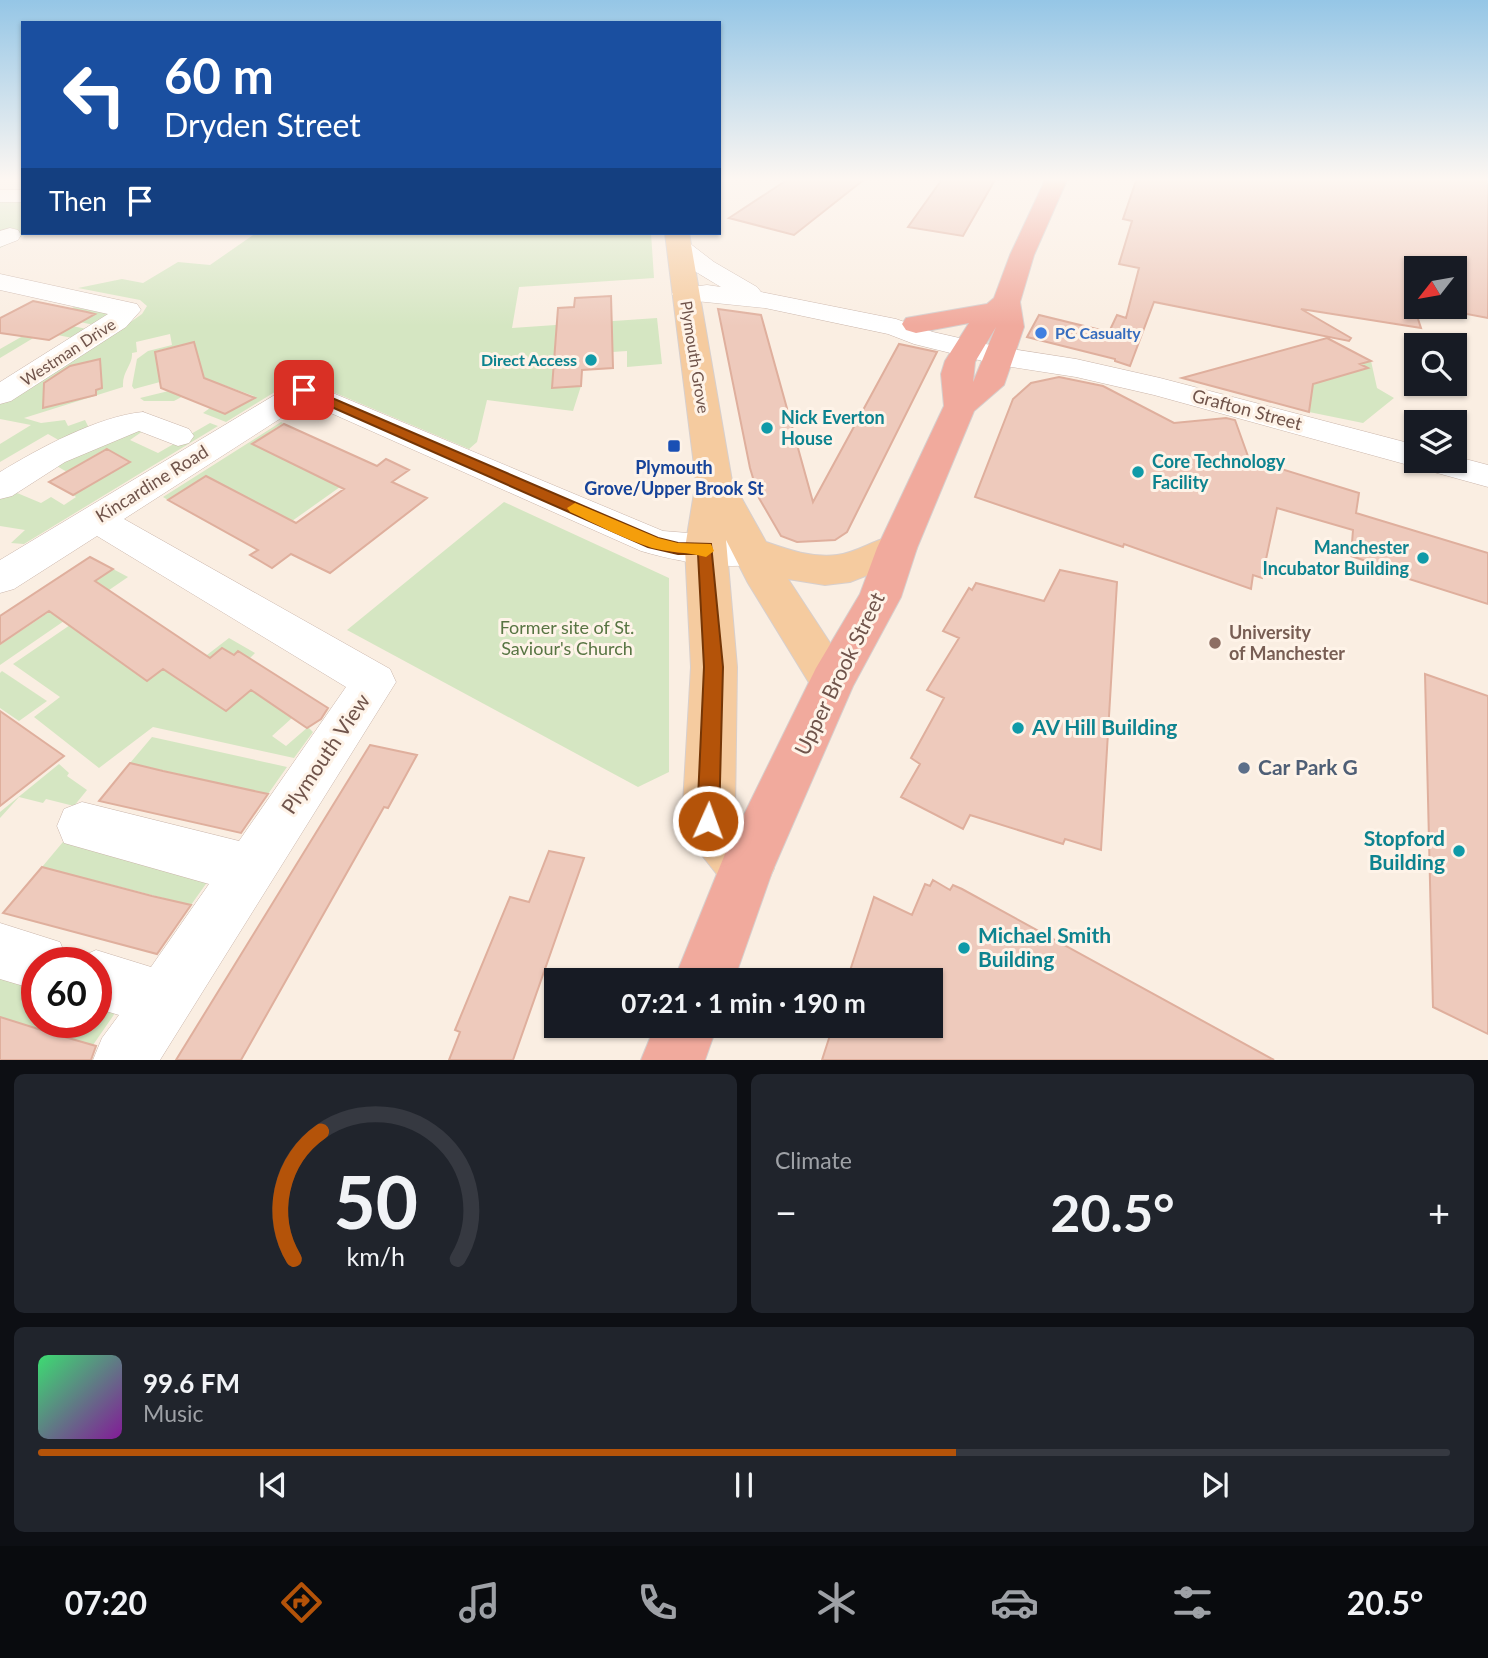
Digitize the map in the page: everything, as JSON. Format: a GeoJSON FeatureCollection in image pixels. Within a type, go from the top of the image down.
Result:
{"type":"FeatureCollection","features":[{"type":"Feature","properties":{"kind":"highway","name":"Upper Brook Street"},"geometry":{"type":"LineString","coordinates":[[708,968],[746,868],[832,681],[880,597],[897,548],[960,406],[988,385],[992,333],[1035,227]]}},
{"type":"Feature","properties":{"kind":"highway"},"geometry":{"type":"LineString","coordinates":[[906,326],[992,333]]}},
{"type":"Feature","properties":{"kind":"highway"},"geometry":{"type":"LineString","coordinates":[[673,1059],[681,1038]]}},
{"type":"Feature","properties":{"kind":"main road","name":"Plymouth Grove"},"geometry":{"type":"LineString","coordinates":[[678,240],[714,481],[705,548],[714,667],[708,821],[746,868]]}},
{"type":"Feature","properties":{"kind":"main road","name":"Plymouth Grove"},"geometry":{"type":"LineString","coordinates":[[714,481],[751,552],[832,681]]}},
{"type":"Feature","properties":{"kind":"main road"},"geometry":{"type":"LineString","coordinates":[[751,552],[788,565],[816,570],[847,568],[897,548]]}},
{"type":"Feature","properties":{"kind":"street"},"geometry":{"type":"LineString","coordinates":[[678,240],[705,267],[765,300]]}},
{"type":"Feature","properties":{"kind":"street"},"geometry":{"type":"LineString","coordinates":[[0,299],[13,284]]}},
{"type":"Feature","properties":{"kind":"street","name":"Westman Drive"},"geometry":{"type":"LineString","coordinates":[[0,395],[116,321],[128,310],[13,284]]}},
{"type":"Feature","properties":{"kind":"street"},"geometry":{"type":"LineString","coordinates":[[685,294],[707,293],[765,300]]}},
{"type":"Feature","properties":{"kind":"street","name":"Grafton Street"},"geometry":{"type":"LineString","coordinates":[[765,300],[906,326],[992,333],[1076,368],[1276,417],[1404,453]]}},
{"type":"Feature","properties":{"kind":"street","name":"Kincardine Road"},"geometry":{"type":"LineString","coordinates":[[0,579],[304,390],[654,542],[678,549],[705,548]]}},
{"type":"Feature","properties":{"kind":"street"},"geometry":{"type":"LineString","coordinates":[[0,488],[42,460],[140,420]]}},
{"type":"Feature","properties":{"kind":"street"},"geometry":{"type":"LineString","coordinates":[[1467,470],[1488,476]]}},
{"type":"Feature","properties":{"kind":"street","name":"Plymouth View"},"geometry":{"type":"LineString","coordinates":[[96,519],[374,682],[124,1059]]}},
{"type":"Feature","properties":{"kind":"street"},"geometry":{"type":"LineString","coordinates":[[705,548],[751,552]]}},
{"type":"Feature","properties":{"kind":"street"},"geometry":{"type":"LineString","coordinates":[[82,826],[229,863]]}},
{"type":"Feature","properties":{"kind":"street"},"geometry":{"type":"LineString","coordinates":[[0,951],[21,957]]}},
{"type":"Feature","properties":{"kind":"green space"},"geometry":{"type":"Polygon","coordinates":[[[0,227],[21,227],[21,235],[24,235],[0,248],[0,227]]]}},
{"type":"Feature","properties":{"kind":"green space"},"geometry":{"type":"Polygon","coordinates":[[[253,235],[651,235],[654,278],[519,287],[512,328],[657,318],[662,364],[627,367],[627,351],[582,354],[556,340],[552,388],[581,386],[573,411],[487,400],[477,442],[469,449],[278,369],[275,371],[296,379],[226,422],[203,413],[210,408],[225,414],[254,396],[218,383],[195,396],[189,393],[174,401],[144,401],[140,398],[189,386],[193,342],[156,351],[160,382],[134,389],[132,386],[137,359],[148,351],[172,345],[170,334],[136,342],[137,352],[132,353],[123,387],[24,418],[41,423],[65,420],[68,426],[85,420],[87,430],[62,442],[48,434],[0,462],[0,444],[31,425],[0,419],[0,404],[132,321],[142,314],[147,306],[140,300],[78,288],[122,279],[143,283],[178,262],[210,265],[253,235]]]}},
{"type":"Feature","properties":{"kind":"green space"},"geometry":{"type":"Polygon","coordinates":[[[74,307],[110,314],[94,325],[80,322],[72,326],[87,329],[73,338],[57,335],[70,328],[55,325],[0,358],[0,349],[74,307]]]}},
{"type":"Feature","properties":{"kind":"green space"},"geometry":{"type":"Polygon","coordinates":[[[1371,361],[1377,388],[1394,398],[1363,423],[1309,412],[1313,384],[1367,368],[1360,364],[1371,361]]]}},
{"type":"Feature","properties":{"kind":"green space"},"geometry":{"type":"Polygon","coordinates":[[[210,423],[218,426],[24,544],[11,543],[25,530],[0,526],[0,497],[10,490],[41,503],[51,497],[64,505],[76,497],[72,494],[130,461],[105,449],[67,472],[50,462],[126,431],[143,431],[130,440],[158,453],[210,423]]]}},
{"type":"Feature","properties":{"kind":"green space"},"geometry":{"type":"Polygon","coordinates":[[[283,423],[252,444],[340,487],[254,548],[290,520],[205,476],[168,500],[163,497],[283,423]]]}},
{"type":"Feature","properties":{"kind":"green space","name":"Former site of St. Saviour's Church"},"geometry":{"type":"Polygon","coordinates":[[[504,502],[669,578],[669,772],[638,787],[347,630],[504,502]]]}},
{"type":"Feature","properties":{"kind":"green space"},"geometry":{"type":"Polygon","coordinates":[[[113,569],[128,577],[0,665],[0,645],[113,569]]]}},
{"type":"Feature","properties":{"kind":"green space"},"geometry":{"type":"Polygon","coordinates":[[[114,595],[72,628],[147,681],[193,647],[177,678],[229,638],[255,653],[249,659],[238,652],[234,655],[222,648],[181,680],[254,687],[292,718],[272,736],[286,746],[308,727],[313,732],[294,758],[153,727],[99,768],[34,717],[60,697],[13,664],[114,595]]]}},
{"type":"Feature","properties":{"kind":"green space"},"geometry":{"type":"Polygon","coordinates":[[[2,671],[47,701],[19,721],[0,708],[2,671]]]}},
{"type":"Feature","properties":{"kind":"green space"},"geometry":{"type":"Polygon","coordinates":[[[152,737],[287,767],[268,794],[130,763],[152,737]]]}},
{"type":"Feature","properties":{"kind":"green space"},"geometry":{"type":"Polygon","coordinates":[[[59,764],[69,773],[67,776],[87,790],[74,806],[46,799],[43,803],[19,797],[0,818],[0,812],[59,764]]]}},
{"type":"Feature","properties":{"kind":"green space"},"geometry":{"type":"Polygon","coordinates":[[[68,836],[215,871],[191,905],[42,867],[68,836]]]}},
{"type":"Feature","properties":{"kind":"green space"},"geometry":{"type":"Polygon","coordinates":[[[0,969],[21,975],[21,1023],[0,1017],[0,969]]]}},
{"type":"Feature","properties":{"kind":"green space"},"geometry":{"type":"Polygon","coordinates":[[[112,1000],[122,1003],[112,1017],[112,1000]]]}},
{"type":"Feature","properties":{"kind":"green space"},"geometry":{"type":"Polygon","coordinates":[[[70,1038],[98,1038],[93,1045],[70,1038]]]}},
{"type":"Feature","properties":{"kind":"building"},"geometry":{"type":"Polygon","coordinates":[[[765,227],[804,227],[794,235],[765,227]]]}},
{"type":"Feature","properties":{"kind":"building"},"geometry":{"type":"Polygon","coordinates":[[[911,227],[968,227],[963,236],[911,227]]]}},
{"type":"Feature","properties":{"kind":"building"},"geometry":{"type":"Polygon","coordinates":[[[1130,227],[1488,227],[1488,318],[1467,314],[1467,256],[1404,256],[1404,319],[1418,319],[1421,328],[1301,309],[1351,338],[1349,341],[1154,302],[1130,366],[1115,359],[1027,337],[1039,315],[1109,332],[1117,315],[1126,318],[1139,268],[1119,264],[1130,227]]]}},
{"type":"Feature","properties":{"kind":"building"},"geometry":{"type":"Polygon","coordinates":[[[611,296],[613,368],[582,370],[581,386],[552,388],[558,308],[574,307],[575,298],[611,296]]]}},
{"type":"Feature","properties":{"kind":"building"},"geometry":{"type":"Polygon","coordinates":[[[33,301],[95,314],[49,340],[0,333],[0,318],[33,301]]]}},
{"type":"Feature","properties":{"kind":"building","name":"Nick Everton House"},"geometry":{"type":"Polygon","coordinates":[[[718,309],[761,315],[813,502],[899,344],[937,352],[847,532],[835,540],[797,542],[781,536],[759,498],[750,468],[718,309]]]}},
{"type":"Feature","properties":{"kind":"building"},"geometry":{"type":"Polygon","coordinates":[[[1327,338],[1371,361],[1360,364],[1368,368],[1313,384],[1309,412],[1182,378],[1327,338]]]}},
{"type":"Feature","properties":{"kind":"building"},"geometry":{"type":"Polygon","coordinates":[[[194,342],[204,378],[255,398],[225,414],[161,388],[155,352],[194,342]]]}},
{"type":"Feature","properties":{"kind":"building"},"geometry":{"type":"Polygon","coordinates":[[[100,359],[102,388],[96,390],[96,395],[43,408],[44,383],[70,366],[100,359]]]}},
{"type":"Feature","properties":{"kind":"building","name":"Core Technology Facility"},"geometry":{"type":"Polygon","coordinates":[[[1059,377],[1103,386],[1174,423],[1226,418],[1235,420],[1249,459],[1359,493],[1356,513],[1488,553],[1488,604],[1365,565],[1366,561],[1351,556],[1353,530],[1277,508],[1262,578],[1253,575],[1251,589],[1124,544],[1123,547],[975,497],[1013,399],[1031,383],[1059,377]]]}},
{"type":"Feature","properties":{"kind":"building"},"geometry":{"type":"Polygon","coordinates":[[[284,424],[377,466],[386,459],[409,470],[392,482],[427,498],[330,573],[291,554],[272,568],[250,555],[258,550],[168,500],[206,476],[296,523],[344,489],[252,444],[284,424]]]}},
{"type":"Feature","properties":{"kind":"building"},"geometry":{"type":"Polygon","coordinates":[[[107,449],[130,462],[73,495],[49,482],[107,449]]]}},
{"type":"Feature","properties":{"kind":"building"},"geometry":{"type":"Polygon","coordinates":[[[90,557],[113,569],[95,581],[210,658],[222,648],[234,655],[238,651],[328,708],[321,719],[307,728],[251,690],[226,711],[163,669],[147,681],[49,611],[0,644],[0,616],[90,557]]]}},
{"type":"Feature","properties":{"kind":"building","name":"AV Hill Building"},"geometry":{"type":"Polygon","coordinates":[[[1060,570],[1117,582],[1101,850],[1065,839],[1063,844],[970,815],[963,829],[901,797],[920,764],[911,758],[944,698],[927,690],[959,638],[943,631],[969,588],[972,590],[976,583],[1044,601],[1060,570]]]}},
{"type":"Feature","properties":{"kind":"building","name":"Stopford Building"},"geometry":{"type":"Polygon","coordinates":[[[1425,674],[1488,696],[1488,1034],[1433,1007],[1425,674]]]}},
{"type":"Feature","properties":{"kind":"building"},"geometry":{"type":"Polygon","coordinates":[[[0,711],[64,756],[0,806],[0,711]]]}},
{"type":"Feature","properties":{"kind":"building"},"geometry":{"type":"Polygon","coordinates":[[[370,745],[417,755],[388,808],[384,807],[241,1060],[176,1060],[370,745]]]}},
{"type":"Feature","properties":{"kind":"building"},"geometry":{"type":"Polygon","coordinates":[[[130,763],[268,794],[241,833],[99,801],[130,763]]]}},
{"type":"Feature","properties":{"kind":"building"},"geometry":{"type":"Polygon","coordinates":[[[549,851],[584,858],[513,1060],[449,1060],[460,1032],[455,1030],[510,897],[529,902],[549,851]]]}},
{"type":"Feature","properties":{"kind":"building"},"geometry":{"type":"Polygon","coordinates":[[[42,867],[191,905],[157,954],[3,913],[42,867]]]}},
{"type":"Feature","properties":{"kind":"building","name":"Michael Smith Building"},"geometry":{"type":"Polygon","coordinates":[[[933,880],[950,890],[953,885],[962,889],[1274,1060],[822,1060],[829,1038],[943,1038],[943,968],[851,968],[874,897],[912,915],[925,884],[930,886],[933,880]]]}},
{"type":"Feature","properties":{"kind":"building"},"geometry":{"type":"Polygon","coordinates":[[[0,1017],[21,1024],[21,1038],[68,1038],[96,1046],[91,1060],[0,1060],[0,1017]]]}},
{"type":"Feature","properties":{"kind":"slow traffic"},"geometry":{"type":"LineString","coordinates":[[575,508],[654,542],[678,549],[705,548],[706,551]]}},
{"type":"Feature","properties":{"kind":"place","name":"PC Casualty"},"geometry":{"type":"Point","coordinates":[1041,333]}},
{"type":"Feature","properties":{"kind":"place","name":"Direct Access"},"geometry":{"type":"Point","coordinates":[591,360]}},
{"type":"Feature","properties":{"kind":"place","name":"Nick Everton House"},"geometry":{"type":"Point","coordinates":[767,428]}},
{"type":"Feature","properties":{"kind":"place","name":"Plymouth Grove/Upper Brook St"},"geometry":{"type":"Point","coordinates":[674,446]}},
{"type":"Feature","properties":{"kind":"place","name":"Core Technology Facility"},"geometry":{"type":"Point","coordinates":[1138,472]}},
{"type":"Feature","properties":{"kind":"place","name":"Manchester Incubator Building"},"geometry":{"type":"Point","coordinates":[1423,558]}},
{"type":"Feature","properties":{"kind":"place","name":"University of Manchester"},"geometry":{"type":"Point","coordinates":[1215,643]}},
{"type":"Feature","properties":{"kind":"place","name":"AV Hill Building"},"geometry":{"type":"Point","coordinates":[1018,728]}},
{"type":"Feature","properties":{"kind":"place","name":"Car Park G"},"geometry":{"type":"Point","coordinates":[1244,768]}},
{"type":"Feature","properties":{"kind":"place","name":"Stopford Building"},"geometry":{"type":"Point","coordinates":[1459,851]}},
{"type":"Feature","properties":{"kind":"place","name":"Michael Smith Building"},"geometry":{"type":"Point","coordinates":[964,948]}},
{"type":"Feature","properties":{"kind":"route"},"geometry":{"type":"LineString","coordinates":[[304,390],[654,542],[678,549],[705,548],[714,667],[708,821]]}}]}
